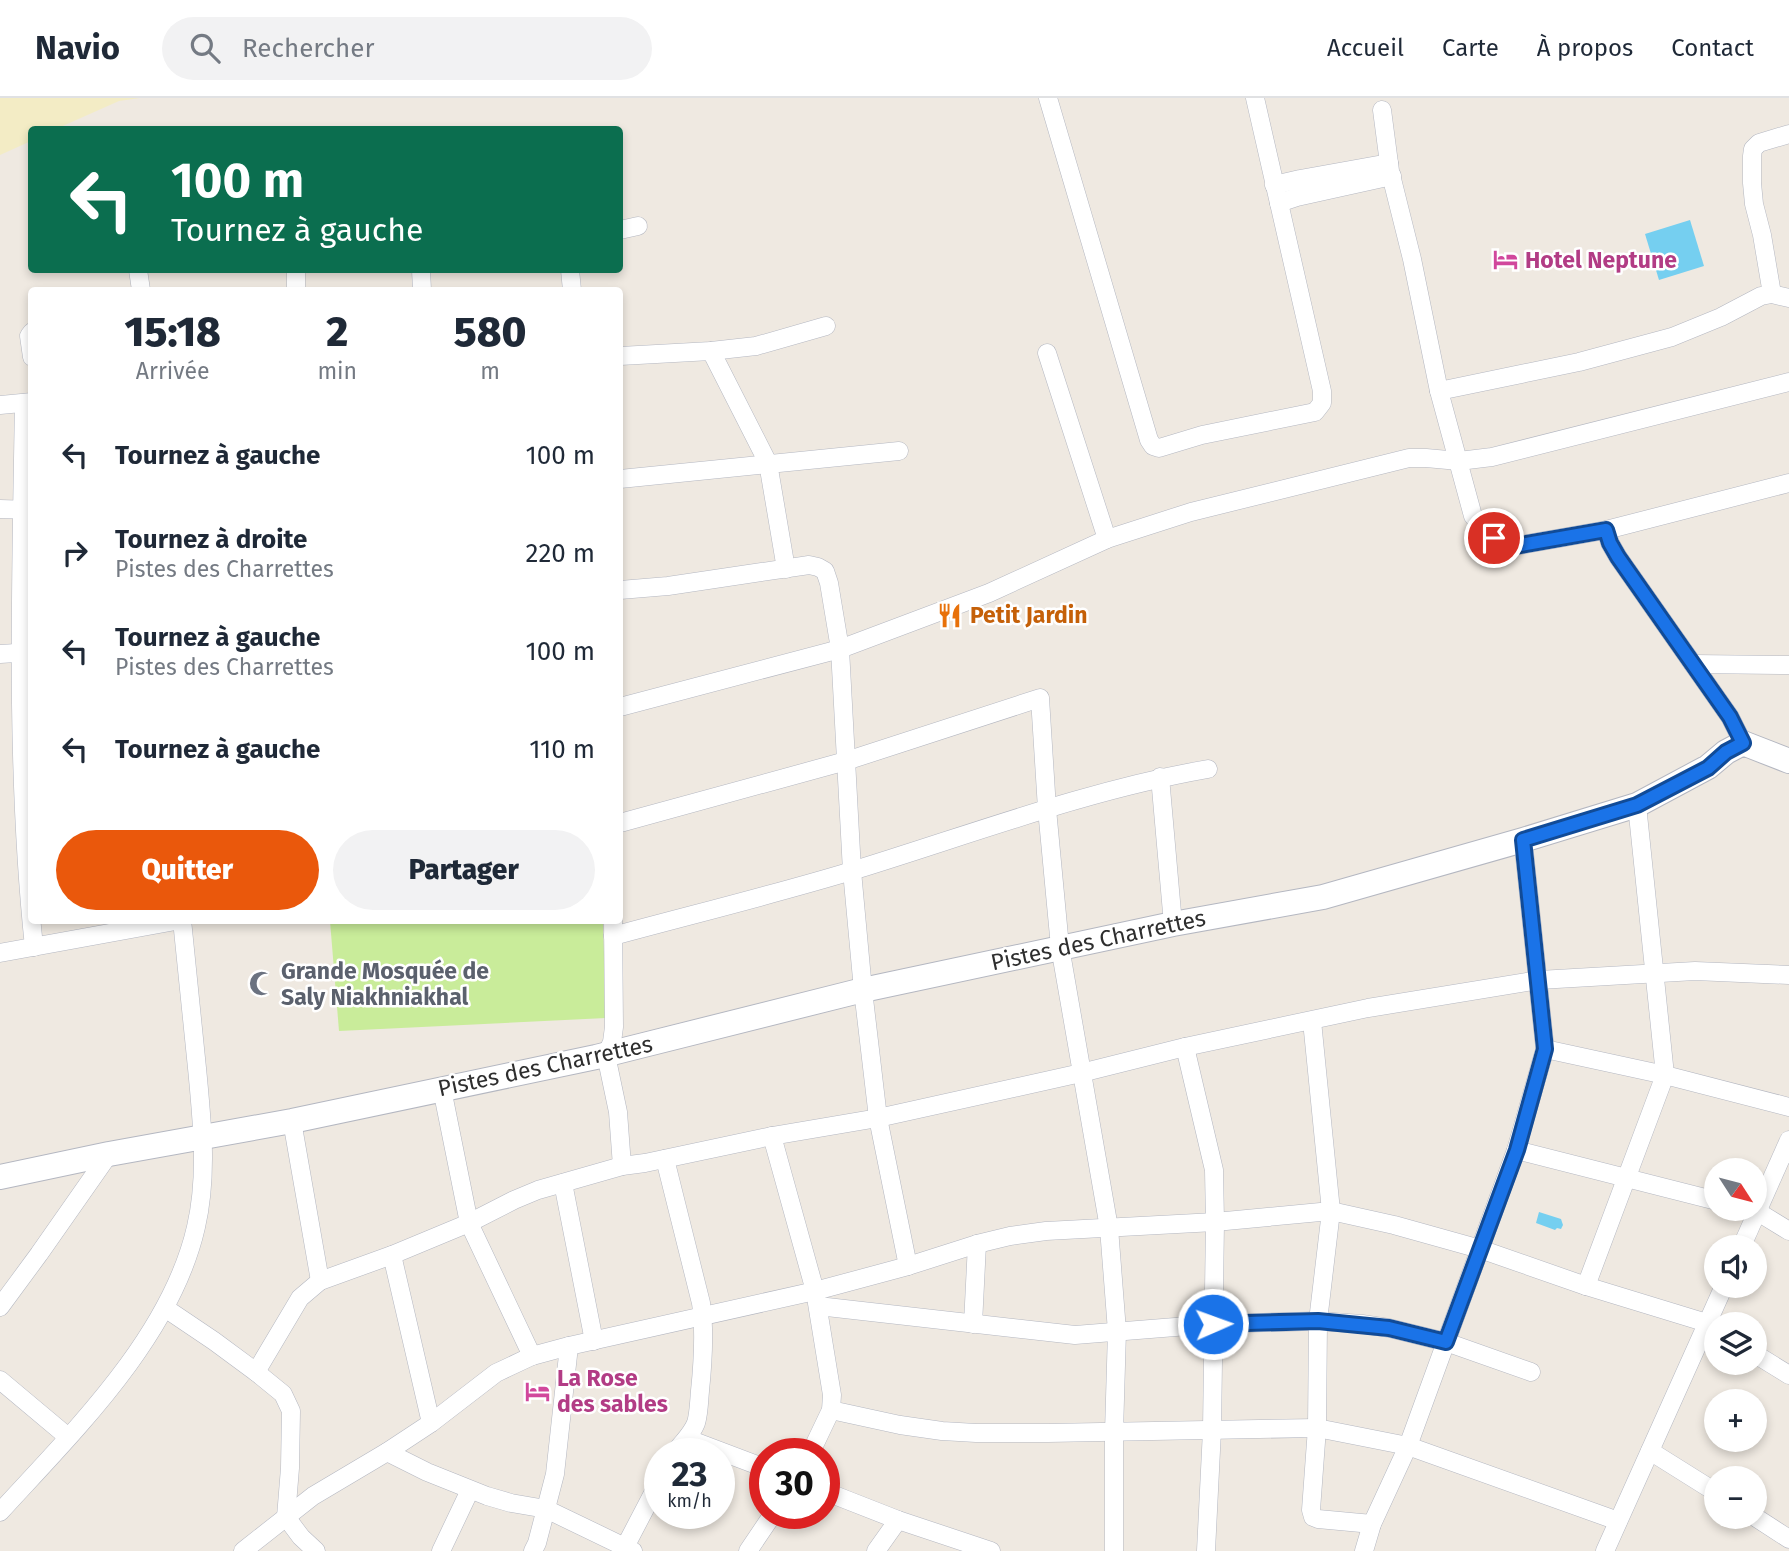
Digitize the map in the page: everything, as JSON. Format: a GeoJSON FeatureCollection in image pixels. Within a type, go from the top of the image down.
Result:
{"type":"FeatureCollection","features":[{"type":"Feature","properties":{"kind":"main road"},"geometry":{"type":"LineString","coordinates":[[1743,743],[1789,761]]}},
{"type":"Feature","properties":{"kind":"main road","name":"Pistes des Charrettes"},"geometry":{"type":"LineString","coordinates":[[0,1177],[108,1154],[292,1121],[606,1055],[863,990],[1173,924],[1323,897],[1637,805],[1708,768],[1726,752],[1743,743]]}},
{"type":"Feature","properties":{"kind":"street"},"geometry":{"type":"LineString","coordinates":[[1048,98],[1149,440],[1153,446],[1159,448],[1202,435],[1315,412],[1322,403],[1322,391],[1255,98]]}},
{"type":"Feature","properties":{"kind":"street"},"geometry":{"type":"LineString","coordinates":[[1382,110],[1390,169],[1439,391],[1474,516],[1483,528],[1506,545],[1515,546],[1606,530],[1789,483]]}},
{"type":"Feature","properties":{"kind":"street"},"geometry":{"type":"LineString","coordinates":[[1439,391],[1579,362],[1672,337],[1721,317],[1761,296],[1781,296],[1754,204],[1752,156],[1759,143],[1789,134]]}},
{"type":"Feature","properties":{"kind":"street"},"geometry":{"type":"LineString","coordinates":[[1276,194],[1297,197],[1390,169]]}},
{"type":"Feature","properties":{"kind":"street"},"geometry":{"type":"LineString","coordinates":[[623,229],[638,226]]}},
{"type":"Feature","properties":{"kind":"street"},"geometry":{"type":"LineString","coordinates":[[623,356],[756,346],[826,326]]}},
{"type":"Feature","properties":{"kind":"street"},"geometry":{"type":"LineString","coordinates":[[712,351],[768,463],[786,569]]}},
{"type":"Feature","properties":{"kind":"street"},"geometry":{"type":"LineString","coordinates":[[1047,353],[1107,539]]}},
{"type":"Feature","properties":{"kind":"street"},"geometry":{"type":"LineString","coordinates":[[623,706],[840,649],[989,593],[1107,539],[1191,512],[1387,462],[1417,458],[1459,461],[1492,457],[1789,382]]}},
{"type":"Feature","properties":{"kind":"street"},"geometry":{"type":"LineString","coordinates":[[0,405],[28,403],[26,652],[21,744],[28,826]]}},
{"type":"Feature","properties":{"kind":"street"},"geometry":{"type":"LineString","coordinates":[[623,479],[899,451]]}},
{"type":"Feature","properties":{"kind":"street"},"geometry":{"type":"LineString","coordinates":[[0,509],[27,510]]}},
{"type":"Feature","properties":{"kind":"street"},"geometry":{"type":"LineString","coordinates":[[1606,530],[1618,557],[1730,717],[1743,743]]}},
{"type":"Feature","properties":{"kind":"street"},"geometry":{"type":"LineString","coordinates":[[623,590],[668,586],[810,565],[825,571],[840,649],[852,871],[878,1118],[908,1266]]}},
{"type":"Feature","properties":{"kind":"street"},"geometry":{"type":"LineString","coordinates":[[0,654],[26,652]]}},
{"type":"Feature","properties":{"kind":"street"},"geometry":{"type":"LineString","coordinates":[[1693,664],[1789,665]]}},
{"type":"Feature","properties":{"kind":"street"},"geometry":{"type":"LineString","coordinates":[[623,822],[846,761],[1040,698],[1060,947],[1109,1228],[1117,1331],[1114,1551]]}},
{"type":"Feature","properties":{"kind":"street"},"geometry":{"type":"LineString","coordinates":[[622,1166],[618,1112],[606,1055],[612,1042],[614,1027],[613,928],[852,871],[1047,809],[1160,778],[1208,769]]}},
{"type":"Feature","properties":{"kind":"street"},"geometry":{"type":"LineString","coordinates":[[1160,778],[1173,924]]}},
{"type":"Feature","properties":{"kind":"street"},"geometry":{"type":"LineString","coordinates":[[1586,1286],[1665,1075],[1637,805]]}},
{"type":"Feature","properties":{"kind":"street"},"geometry":{"type":"LineString","coordinates":[[1364,1551],[1372,1524],[1408,1446],[1517,1150],[1545,1049],[1523,840]]}},
{"type":"Feature","properties":{"kind":"street"},"geometry":{"type":"LineString","coordinates":[[33,924],[34,947]]}},
{"type":"Feature","properties":{"kind":"street"},"geometry":{"type":"LineString","coordinates":[[0,953],[160,924]]}},
{"type":"Feature","properties":{"kind":"street"},"geometry":{"type":"LineString","coordinates":[[0,1512],[68,1437],[135,1355],[165,1308],[189,1253],[201,1199],[203,1137],[182,924]]}},
{"type":"Feature","properties":{"kind":"street"},"geometry":{"type":"LineString","coordinates":[[256,1372],[300,1298],[320,1281],[469,1223],[514,1200],[622,1166],[878,1118],[1185,1047],[1368,1009],[1539,980],[1695,971],[1789,975]]}},
{"type":"Feature","properties":{"kind":"street"},"geometry":{"type":"LineString","coordinates":[[1312,1021],[1331,1211],[1318,1321],[1317,1428],[1311,1510],[1313,1517],[1318,1519],[1372,1524]]}},
{"type":"Feature","properties":{"kind":"street"},"geometry":{"type":"LineString","coordinates":[[1185,1047],[1214,1170],[1212,1430],[1206,1551]]}},
{"type":"Feature","properties":{"kind":"street"},"geometry":{"type":"LineString","coordinates":[[1545,1049],[1665,1075],[1789,1107]]}},
{"type":"Feature","properties":{"kind":"street"},"geometry":{"type":"LineString","coordinates":[[442,1089],[469,1223],[532,1356]]}},
{"type":"Feature","properties":{"kind":"street"},"geometry":{"type":"LineString","coordinates":[[292,1121],[320,1281]]}},
{"type":"Feature","properties":{"kind":"street"},"geometry":{"type":"LineString","coordinates":[[772,1136],[817,1299],[832,1395],[831,1410],[818,1438]]}},
{"type":"Feature","properties":{"kind":"street"},"geometry":{"type":"LineString","coordinates":[[1768,1181],[1789,1140]]}},
{"type":"Feature","properties":{"kind":"street"},"geometry":{"type":"LineString","coordinates":[[1517,1150],[1704,1198]]}},
{"type":"Feature","properties":{"kind":"street"},"geometry":{"type":"LineString","coordinates":[[0,1307],[108,1154]]}},
{"type":"Feature","properties":{"kind":"street"},"geometry":{"type":"LineString","coordinates":[[665,1159],[703,1317],[698,1410],[688,1438]]}},
{"type":"Feature","properties":{"kind":"street"},"geometry":{"type":"LineString","coordinates":[[563,1183],[594,1341]]}},
{"type":"Feature","properties":{"kind":"street"},"geometry":{"type":"LineString","coordinates":[[243,1551],[313,1496],[431,1423],[496,1373],[532,1356],[703,1317],[817,1299],[908,1266],[1010,1236],[1046,1231],[1215,1222],[1331,1211],[1480,1249],[1704,1323]]}},
{"type":"Feature","properties":{"kind":"street"},"geometry":{"type":"LineString","coordinates":[[1768,1219],[1789,1231]]}},
{"type":"Feature","properties":{"kind":"street"},"geometry":{"type":"LineString","coordinates":[[973,1324],[977,1244]]}},
{"type":"Feature","properties":{"kind":"street"},"geometry":{"type":"LineString","coordinates":[[392,1255],[431,1423]]}},
{"type":"Feature","properties":{"kind":"street"},"geometry":{"type":"LineString","coordinates":[[817,1299],[973,1324],[1075,1335],[1213,1324],[1318,1321],[1389,1328],[1446,1342],[1531,1373]]}},
{"type":"Feature","properties":{"kind":"street"},"geometry":{"type":"LineString","coordinates":[[165,1308],[214,1341],[282,1394],[291,1411],[286,1517],[316,1551]]}},
{"type":"Feature","properties":{"kind":"street"},"geometry":{"type":"LineString","coordinates":[[1605,1551],[1650,1451],[1704,1342]]}},
{"type":"Feature","properties":{"kind":"street"},"geometry":{"type":"LineString","coordinates":[[533,1551],[555,1474],[569,1346]]}},
{"type":"Feature","properties":{"kind":"street"},"geometry":{"type":"LineString","coordinates":[[1767,1362],[1789,1376]]}},
{"type":"Feature","properties":{"kind":"street"},"geometry":{"type":"LineString","coordinates":[[0,1380],[68,1437]]}},
{"type":"Feature","properties":{"kind":"street"},"geometry":{"type":"LineString","coordinates":[[831,1410],[942,1431],[1036,1433],[1317,1428],[1408,1446],[1618,1521]]}},
{"type":"Feature","properties":{"kind":"street"},"geometry":{"type":"LineString","coordinates":[[1650,1451],[1704,1485]]}},
{"type":"Feature","properties":{"kind":"street"},"geometry":{"type":"LineString","coordinates":[[387,1452],[470,1490],[511,1503],[546,1509],[629,1549],[644,1516]]}},
{"type":"Feature","properties":{"kind":"street"},"geometry":{"type":"LineString","coordinates":[[441,1551],[470,1490]]}},
{"type":"Feature","properties":{"kind":"street"},"geometry":{"type":"LineString","coordinates":[[840,1497],[990,1551]]}},
{"type":"Feature","properties":{"kind":"street"},"geometry":{"type":"LineString","coordinates":[[876,1551],[898,1520]]}},
{"type":"Feature","properties":{"kind":"street"},"geometry":{"type":"LineString","coordinates":[[1767,1525],[1789,1539]]}},
{"type":"Feature","properties":{"kind":"street"},"geometry":{"type":"LineString","coordinates":[[748,1551],[763,1529]]}},
{"type":"Feature","properties":{"kind":"sand"},"geometry":{"type":"Polygon","coordinates":[[[0,98],[140,98],[119,101],[63,126],[28,126],[28,142],[0,155],[0,98]]]}},
{"type":"Feature","properties":{"kind":"green space"},"geometry":{"type":"Polygon","coordinates":[[[330,924],[603,924],[606,1018],[339,1031],[330,924]]]}},
{"type":"Feature","properties":{"kind":"water"},"geometry":{"type":"Polygon","coordinates":[[[1690,220],[1704,266],[1659,280],[1645,234],[1690,220]]]}},
{"type":"Feature","properties":{"kind":"water"},"geometry":{"type":"Polygon","coordinates":[[[1539,1212],[1561,1219],[1561,1229],[1555,1230],[1536,1223],[1539,1212]]]}},
{"type":"Feature","properties":{"kind":"place","name":"Hotel Neptune"},"geometry":{"type":"Point","coordinates":[1505,260]}},
{"type":"Feature","properties":{"kind":"place","name":"Petit Jardin"},"geometry":{"type":"Point","coordinates":[950,615]}},
{"type":"Feature","properties":{"kind":"place","name":"Grande Mosquée de Saly Niakhniakhal"},"geometry":{"type":"Point","coordinates":[261,984]}},
{"type":"Feature","properties":{"kind":"place","name":"La Rose des sables"},"geometry":{"type":"Point","coordinates":[537,1391]}},
{"type":"Feature","properties":{"kind":"route"},"geometry":{"type":"LineString","coordinates":[[1213,1324],[1318,1321],[1362,1324],[1446,1342],[1517,1150],[1545,1049],[1523,840],[1637,805],[1708,768],[1726,752],[1743,743],[1730,717],[1618,557],[1606,530],[1515,546],[1506,545],[1494,538]]}}]}
